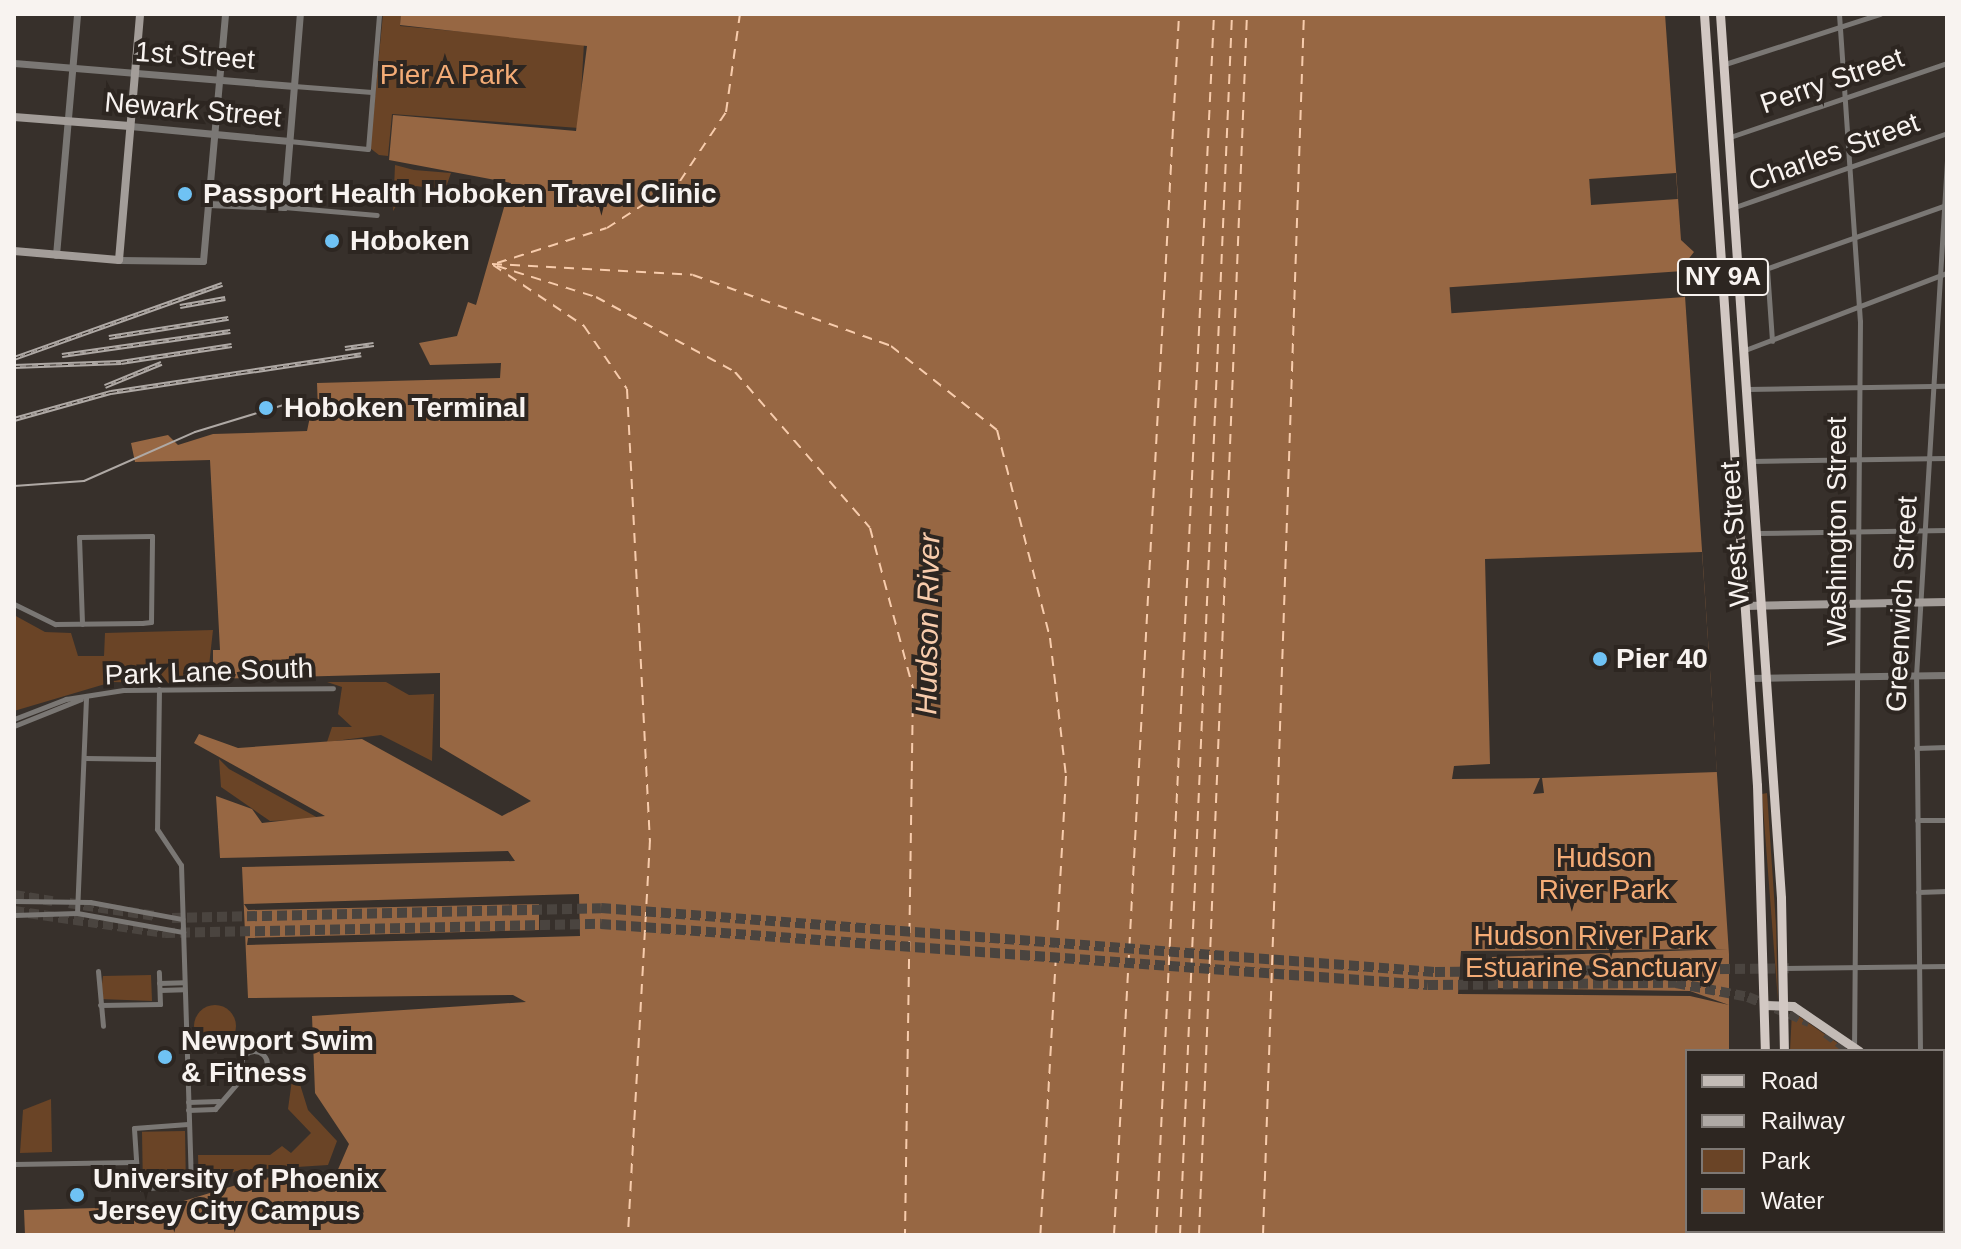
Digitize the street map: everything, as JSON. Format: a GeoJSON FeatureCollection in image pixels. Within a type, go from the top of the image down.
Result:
{"type":"FeatureCollection","features":[{"type":"Feature","properties":{"kind":"highway","name":"West Street"},"geometry":{"type":"LineString","coordinates":[[1704,14],[1750,678],[1765,1049]]}},
{"type":"Feature","properties":{"kind":"highway","name":"West Street"},"geometry":{"type":"LineString","coordinates":[[1720,14],[1762,606],[1783,968],[1784,1049]]}},
{"type":"Feature","properties":{"kind":"main road"},"geometry":{"type":"LineString","coordinates":[[14,251],[119,260],[140,14]]}},
{"type":"Feature","properties":{"kind":"main road","name":"Newark Street"},"geometry":{"type":"LineString","coordinates":[[14,117],[130,126]]}},
{"type":"Feature","properties":{"kind":"main road"},"geometry":{"type":"LineString","coordinates":[[1745,606],[1947,602]]}},
{"type":"Feature","properties":{"kind":"main road"},"geometry":{"type":"LineString","coordinates":[[1765,1005],[1784,1005],[1856,1049]]}},
{"type":"Feature","properties":{"kind":"street"},"geometry":{"type":"LineString","coordinates":[[56,255],[77,14]]}},
{"type":"Feature","properties":{"kind":"street"},"geometry":{"type":"LineString","coordinates":[[119,260],[202,263],[225,14]]}},
{"type":"Feature","properties":{"kind":"street"},"geometry":{"type":"LineString","coordinates":[[284,207],[300,14]]}},
{"type":"Feature","properties":{"kind":"street"},"geometry":{"type":"LineString","coordinates":[[372,92],[379,14]]}},
{"type":"Feature","properties":{"kind":"street","name":"Washington Street"},"geometry":{"type":"LineString","coordinates":[[1839,14],[1860,309],[1856,1049]]}},
{"type":"Feature","properties":{"kind":"street"},"geometry":{"type":"LineString","coordinates":[[1724,64],[1880,14]]}},
{"type":"Feature","properties":{"kind":"street","name":"1st Street"},"geometry":{"type":"LineString","coordinates":[[14,63],[372,92]]}},
{"type":"Feature","properties":{"kind":"street","name":"Perry Street"},"geometry":{"type":"LineString","coordinates":[[1730,137],[1947,63]]}},
{"type":"Feature","properties":{"kind":"street","name":"Newark Street"},"geometry":{"type":"LineString","coordinates":[[130,126],[368,149],[372,92]]}},
{"type":"Feature","properties":{"kind":"street","name":"Charles Street"},"geometry":{"type":"LineString","coordinates":[[1735,207],[1947,133]]}},
{"type":"Feature","properties":{"kind":"street","name":"Greenwich Street"},"geometry":{"type":"LineString","coordinates":[[1920,1049],[1916,676],[1944,275],[1947,160]]}},
{"type":"Feature","properties":{"kind":"street"},"geometry":{"type":"LineString","coordinates":[[208,204],[377,215]]}},
{"type":"Feature","properties":{"kind":"street"},"geometry":{"type":"LineString","coordinates":[[1740,278],[1946,206]]}},
{"type":"Feature","properties":{"kind":"street"},"geometry":{"type":"LineString","coordinates":[[1767,269],[1772,341]]}},
{"type":"Feature","properties":{"kind":"street"},"geometry":{"type":"LineString","coordinates":[[1745,350],[1944,275]]}},
{"type":"Feature","properties":{"kind":"street"},"geometry":{"type":"LineString","coordinates":[[1747,389],[1947,386]]}},
{"type":"Feature","properties":{"kind":"street"},"geometry":{"type":"LineString","coordinates":[[1752,461],[1947,458]]}},
{"type":"Feature","properties":{"kind":"street"},"geometry":{"type":"LineString","coordinates":[[1757,533],[1947,530]]}},
{"type":"Feature","properties":{"kind":"street"},"geometry":{"type":"LineString","coordinates":[[14,604],[46,622],[82,624],[153,621],[152,536],[79,537],[82,624]]}},
{"type":"Feature","properties":{"kind":"street"},"geometry":{"type":"LineString","coordinates":[[1750,678],[1947,675]]}},
{"type":"Feature","properties":{"kind":"street","name":"Park Lane South"},"geometry":{"type":"LineString","coordinates":[[14,719],[86,697],[159,689],[333,688]]}},
{"type":"Feature","properties":{"kind":"street"},"geometry":{"type":"LineString","coordinates":[[159,689],[157,834],[181,862],[188,1102],[188,1124],[187,1189],[138,1189],[135,1162],[137,1125],[188,1124]]}},
{"type":"Feature","properties":{"kind":"street"},"geometry":{"type":"LineString","coordinates":[[77,913],[82,901],[86,697]]}},
{"type":"Feature","properties":{"kind":"street","name":"Park Lane South"},"geometry":{"type":"LineString","coordinates":[[14,726],[86,697]]}},
{"type":"Feature","properties":{"kind":"street"},"geometry":{"type":"LineString","coordinates":[[1916,748],[1947,747]]}},
{"type":"Feature","properties":{"kind":"street"},"geometry":{"type":"LineString","coordinates":[[85,758],[158,759]]}},
{"type":"Feature","properties":{"kind":"street"},"geometry":{"type":"LineString","coordinates":[[1917,820],[1947,820]]}},
{"type":"Feature","properties":{"kind":"street"},"geometry":{"type":"LineString","coordinates":[[1918,892],[1947,891]]}},
{"type":"Feature","properties":{"kind":"street"},"geometry":{"type":"LineString","coordinates":[[14,901],[82,901],[182,919]]}},
{"type":"Feature","properties":{"kind":"street"},"geometry":{"type":"LineString","coordinates":[[14,915],[77,913],[183,932]]}},
{"type":"Feature","properties":{"kind":"street"},"geometry":{"type":"LineString","coordinates":[[1783,968],[1947,966]]}},
{"type":"Feature","properties":{"kind":"street"},"geometry":{"type":"LineString","coordinates":[[98,971],[103,1026]]}},
{"type":"Feature","properties":{"kind":"street"},"geometry":{"type":"LineString","coordinates":[[100,1005],[160,1004],[159,972]]}},
{"type":"Feature","properties":{"kind":"street"},"geometry":{"type":"LineString","coordinates":[[160,987],[184,986]]}},
{"type":"Feature","properties":{"kind":"street"},"geometry":{"type":"LineString","coordinates":[[188,1110],[215,1109],[245,1074],[245,1055],[263,1056],[261,1075],[245,1074]]}},
{"type":"Feature","properties":{"kind":"street"},"geometry":{"type":"LineString","coordinates":[[188,1102],[220,1101]]}},
{"type":"Feature","properties":{"kind":"street"},"geometry":{"type":"LineString","coordinates":[[14,1164],[135,1162]]}},
{"type":"Feature","properties":{"kind":"green space","name":"Pier A Park"},"geometry":{"type":"Polygon","coordinates":[[[383,14],[401,14],[400,26],[584,43],[579,128],[392,114],[388,156],[379,155],[370,148],[383,14]]]}},
{"type":"Feature","properties":{"kind":"green space"},"geometry":{"type":"Polygon","coordinates":[[[395,165],[451,173],[445,190],[416,186],[415,201],[400,200],[393,211],[395,165]]]}},
{"type":"Feature","properties":{"kind":"green space"},"geometry":{"type":"Polygon","coordinates":[[[14,615],[45,632],[71,633],[78,656],[104,656],[105,633],[213,630],[207,684],[112,682],[14,711],[14,615]]]}},
{"type":"Feature","properties":{"kind":"green space"},"geometry":{"type":"Polygon","coordinates":[[[327,682],[386,682],[409,695],[434,694],[432,761],[381,735],[327,742],[332,727],[352,727],[338,714],[342,687],[327,682]]]}},
{"type":"Feature","properties":{"kind":"green space"},"geometry":{"type":"Polygon","coordinates":[[[219,759],[229,769],[320,819],[270,821],[221,787],[219,759]]]}},
{"type":"Feature","properties":{"kind":"green space"},"geometry":{"type":"Polygon","coordinates":[[[1767,793],[1776,925],[1778,1001],[1762,794],[1767,793]]]}},
{"type":"Feature","properties":{"kind":"green space"},"geometry":{"type":"Polygon","coordinates":[[[151,975],[152,1001],[100,999],[103,976],[151,975]]]}},
{"type":"Feature","properties":{"kind":"green space"},"geometry":{"type":"Polygon","coordinates":[[[215,1005],[230,1011],[236,1026],[230,1041],[215,1047],[200,1041],[194,1026],[200,1011],[215,1005]]]}},
{"type":"Feature","properties":{"kind":"green space"},"geometry":{"type":"Polygon","coordinates":[[[1792,1011],[1846,1049],[1790,1049],[1792,1011]]]}},
{"type":"Feature","properties":{"kind":"green space"},"geometry":{"type":"Polygon","coordinates":[[[294,1065],[308,1110],[337,1141],[328,1165],[236,1171],[199,1189],[198,1155],[270,1155],[282,1146],[291,1153],[311,1133],[288,1109],[294,1065]]]}},
{"type":"Feature","properties":{"kind":"green space"},"geometry":{"type":"Polygon","coordinates":[[[51,1099],[52,1152],[20,1153],[23,1110],[51,1099]]]}},
{"type":"Feature","properties":{"kind":"green space"},"geometry":{"type":"Polygon","coordinates":[[[185,1131],[186,1183],[143,1184],[142,1132],[185,1131]]]}},
{"type":"Feature","properties":{"kind":"water","name":"Hudson River"},"geometry":{"type":"Polygon","coordinates":[[[401,14],[1665,14],[1681,240],[1694,252],[1683,266],[1729,954],[1729,1049],[1685,1049],[1685,1233],[1726,1235],[25,1235],[24,1210],[167,1206],[259,1178],[336,1174],[349,1144],[315,1093],[312,1016],[526,1002],[513,995],[248,998],[242,867],[515,861],[508,851],[220,858],[216,796],[252,809],[262,823],[325,816],[194,743],[199,734],[238,748],[362,739],[502,816],[531,801],[440,747],[440,673],[213,679],[213,650],[220,650],[210,460],[135,462],[131,443],[168,435],[178,445],[213,434],[307,431],[311,412],[318,412],[317,383],[500,378],[501,363],[430,365],[419,343],[457,336],[468,302],[476,305],[511,183],[389,160],[393,115],[576,131],[587,46],[400,25],[401,14]]]}},
{"type":"Feature","properties":{"kind":"pier"},"geometry":{"type":"Polygon","coordinates":[[[1676,173],[1678,199],[1591,205],[1589,179],[1676,173]]]}},
{"type":"Feature","properties":{"kind":"pier"},"geometry":{"type":"Polygon","coordinates":[[[1683,271],[1685,297],[1451,313],[1450,287],[1683,271]]]}},
{"type":"Feature","properties":{"kind":"pier","name":"Pier 40"},"geometry":{"type":"Polygon","coordinates":[[[1702,552],[1717,772],[1542,778],[1544,793],[1533,794],[1540,778],[1452,779],[1454,766],[1490,764],[1485,559],[1702,552]]]}},
{"type":"Feature","properties":{"kind":"pier"},"geometry":{"type":"Polygon","coordinates":[[[579,894],[580,936],[247,945],[248,938],[539,930],[539,904],[248,910],[244,904],[579,894]]]}},
{"type":"Feature","properties":{"kind":"pier"},"geometry":{"type":"Polygon","coordinates":[[[1728,949],[1492,957],[1489,988],[1690,991],[1729,1005],[1690,996],[1458,994],[1461,951],[1728,949]]]}},
{"type":"Feature","properties":{"kind":"ferry route"},"geometry":{"type":"LineString","coordinates":[[497,263],[607,228],[680,181],[726,112],[740,14]]}},
{"type":"Feature","properties":{"kind":"ferry route"},"geometry":{"type":"LineString","coordinates":[[1114,1235],[1179,14]]}},
{"type":"Feature","properties":{"kind":"ferry route"},"geometry":{"type":"LineString","coordinates":[[1156,1235],[1214,14]]}},
{"type":"Feature","properties":{"kind":"ferry route"},"geometry":{"type":"LineString","coordinates":[[1180,1235],[1232,14]]}},
{"type":"Feature","properties":{"kind":"ferry route"},"geometry":{"type":"LineString","coordinates":[[1199,1235],[1247,14]]}},
{"type":"Feature","properties":{"kind":"ferry route"},"geometry":{"type":"LineString","coordinates":[[1263,1235],[1304,14]]}},
{"type":"Feature","properties":{"kind":"ferry route"},"geometry":{"type":"LineString","coordinates":[[492,264],[693,275],[891,346],[997,430],[1050,638],[1066,776],[1040,1235]]}},
{"type":"Feature","properties":{"kind":"ferry route"},"geometry":{"type":"LineString","coordinates":[[493,265],[584,326],[627,389],[650,840],[628,1235]]}},
{"type":"Feature","properties":{"kind":"ferry route"},"geometry":{"type":"LineString","coordinates":[[497,266],[596,297],[735,372],[870,528],[913,689],[905,1235]]}},
{"type":"Feature","properties":{"kind":"tunnel"},"geometry":{"type":"LineString","coordinates":[[14,895],[53,901]]}},
{"type":"Feature","properties":{"kind":"tunnel"},"geometry":{"type":"LineString","coordinates":[[69,903],[156,916]]}},
{"type":"Feature","properties":{"kind":"tunnel"},"geometry":{"type":"LineString","coordinates":[[172,918],[601,908],[1435,972],[1789,968]]}},
{"type":"Feature","properties":{"kind":"tunnel"},"geometry":{"type":"LineString","coordinates":[[14,911],[165,933],[601,924],[1428,985],[1676,983],[1748,997],[1809,1022]]}},
{"type":"Feature","properties":{"kind":"tunnel"},"geometry":{"type":"LineString","coordinates":[[1826,1033],[1847,1049]]}},
{"type":"Feature","properties":{"kind":"tram line"},"geometry":{"type":"LineString","coordinates":[[14,486],[84,481],[195,432],[303,399]]}},
{"type":"Feature","properties":{"kind":"railway"},"geometry":{"type":"LineString","coordinates":[[14,358],[222,284]]}},
{"type":"Feature","properties":{"kind":"railway"},"geometry":{"type":"LineString","coordinates":[[180,306],[225,298]]}},
{"type":"Feature","properties":{"kind":"railway"},"geometry":{"type":"LineString","coordinates":[[109,337],[228,318]]}},
{"type":"Feature","properties":{"kind":"railway"},"geometry":{"type":"LineString","coordinates":[[62,355],[230,331]]}},
{"type":"Feature","properties":{"kind":"railway"},"geometry":{"type":"LineString","coordinates":[[345,348],[374,344]]}},
{"type":"Feature","properties":{"kind":"railway"},"geometry":{"type":"LineString","coordinates":[[14,366],[121,362],[232,345]]}},
{"type":"Feature","properties":{"kind":"railway"},"geometry":{"type":"LineString","coordinates":[[14,419],[111,392],[361,354]]}},
{"type":"Feature","properties":{"kind":"railway"},"geometry":{"type":"LineString","coordinates":[[105,386],[161,363]]}},
{"type":"Feature","properties":{"kind":"place","name":"Passport Health Hoboken Travel Clinic"},"geometry":{"type":"Point","coordinates":[185,194]}},
{"type":"Feature","properties":{"kind":"place","name":"Hoboken"},"geometry":{"type":"Point","coordinates":[332,241]}},
{"type":"Feature","properties":{"kind":"place","name":"Hoboken Terminal"},"geometry":{"type":"Point","coordinates":[266,408]}},
{"type":"Feature","properties":{"kind":"place","name":"Pier 40"},"geometry":{"type":"Point","coordinates":[1600,659]}},
{"type":"Feature","properties":{"kind":"place","name":"Newport Swim & Fitness"},"geometry":{"type":"Point","coordinates":[165,1057]}},
{"type":"Feature","properties":{"kind":"place","name":"University of Phoenix Jersey City Campus"},"geometry":{"type":"Point","coordinates":[77,1195]}},
{"type":"Feature","properties":{"kind":"park label","name":"Hudson River Park"},"geometry":{"type":"Point","coordinates":[1604,874]}},
{"type":"Feature","properties":{"kind":"park label","name":"Hudson River Park Estuarine Sanctuary"},"geometry":{"type":"Point","coordinates":[1591,952]}}]}
